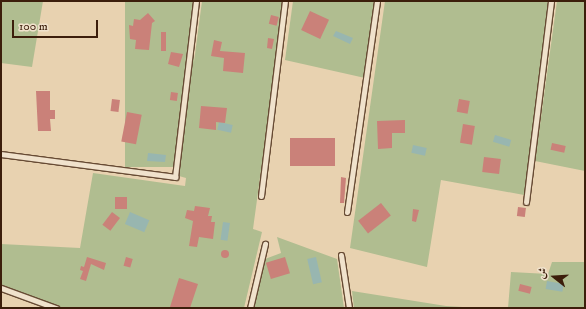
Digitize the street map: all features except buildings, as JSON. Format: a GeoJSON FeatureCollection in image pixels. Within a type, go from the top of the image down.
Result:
{"type":"FeatureCollection","features":[{"type":"Feature","properties":{"kind":"street"},"geometry":{"type":"LineString","coordinates":[[1,154],[175,177],[196,1]]}},
{"type":"Feature","properties":{"kind":"street"},"geometry":{"type":"LineString","coordinates":[[261,196],[286,1]]}},
{"type":"Feature","properties":{"kind":"street"},"geometry":{"type":"LineString","coordinates":[[347,212],[378,1]]}},
{"type":"Feature","properties":{"kind":"street"},"geometry":{"type":"LineString","coordinates":[[526,202],[551,1]]}},
{"type":"Feature","properties":{"kind":"street"},"geometry":{"type":"LineString","coordinates":[[250,308],[264,244]]}},
{"type":"Feature","properties":{"kind":"street"},"geometry":{"type":"LineString","coordinates":[[341,255],[349,308]]}},
{"type":"Feature","properties":{"kind":"street"},"geometry":{"type":"LineString","coordinates":[[1,288],[56,308]]}},
{"type":"Feature","properties":{"kind":"green space"},"geometry":{"type":"Polygon","coordinates":[[[1,1],[43,1],[32,67],[1,63],[1,1]]]}},
{"type":"Feature","properties":{"kind":"green space"},"geometry":{"type":"Polygon","coordinates":[[[125,1],[194,1],[194,167],[125,167],[125,1]]]}},
{"type":"Feature","properties":{"kind":"green space"},"geometry":{"type":"Polygon","coordinates":[[[202,1],[284,1],[253,229],[262,232],[244,308],[63,308],[1,286],[1,244],[80,248],[93,173],[185,186],[186,178],[179,176],[202,1]]]}},
{"type":"Feature","properties":{"kind":"green space"},"geometry":{"type":"Polygon","coordinates":[[[293,1],[376,1],[365,78],[285,60],[293,1]]]}},
{"type":"Feature","properties":{"kind":"green space"},"geometry":{"type":"Polygon","coordinates":[[[385,1],[549,1],[524,195],[441,180],[427,267],[350,248],[385,1]]]}},
{"type":"Feature","properties":{"kind":"green space"},"geometry":{"type":"Polygon","coordinates":[[[557,1],[585,1],[585,171],[535,161],[557,1]]]}},
{"type":"Feature","properties":{"kind":"green space"},"geometry":{"type":"Polygon","coordinates":[[[277,237],[337,259],[344,308],[252,308],[265,259],[281,253],[277,237]]]}},
{"type":"Feature","properties":{"kind":"green space"},"geometry":{"type":"Polygon","coordinates":[[[552,262],[585,262],[585,308],[508,308],[511,272],[548,274],[552,262]]]}},
{"type":"Feature","properties":{"kind":"green space"},"geometry":{"type":"Polygon","coordinates":[[[352,291],[446,306],[479,308],[354,308],[352,291]]]}},
{"type":"Feature","properties":{"kind":"water"},"geometry":{"type":"Polygon","coordinates":[[[336,31],[353,38],[350,44],[333,36],[336,31]]]}},
{"type":"Feature","properties":{"kind":"water"},"geometry":{"type":"Polygon","coordinates":[[[219,122],[233,125],[231,133],[217,130],[219,122]]]}},
{"type":"Feature","properties":{"kind":"water"},"geometry":{"type":"Polygon","coordinates":[[[495,135],[511,140],[509,147],[493,142],[495,135]]]}},
{"type":"Feature","properties":{"kind":"water"},"geometry":{"type":"Polygon","coordinates":[[[413,145],[427,148],[425,156],[411,153],[413,145]]]}},
{"type":"Feature","properties":{"kind":"water"},"geometry":{"type":"Polygon","coordinates":[[[148,153],[166,155],[165,162],[147,161],[148,153]]]}},
{"type":"Feature","properties":{"kind":"water"},"geometry":{"type":"Polygon","coordinates":[[[130,212],[149,220],[144,232],[125,224],[130,212]]]}},
{"type":"Feature","properties":{"kind":"water"},"geometry":{"type":"Polygon","coordinates":[[[223,222],[230,223],[227,241],[220,240],[223,222]]]}},
{"type":"Feature","properties":{"kind":"water"},"geometry":{"type":"Polygon","coordinates":[[[316,257],[322,282],[313,284],[307,259],[316,257]]]}},
{"type":"Feature","properties":{"kind":"water"},"geometry":{"type":"Polygon","coordinates":[[[547,281],[564,284],[562,292],[546,289],[547,281]]]}}]}
